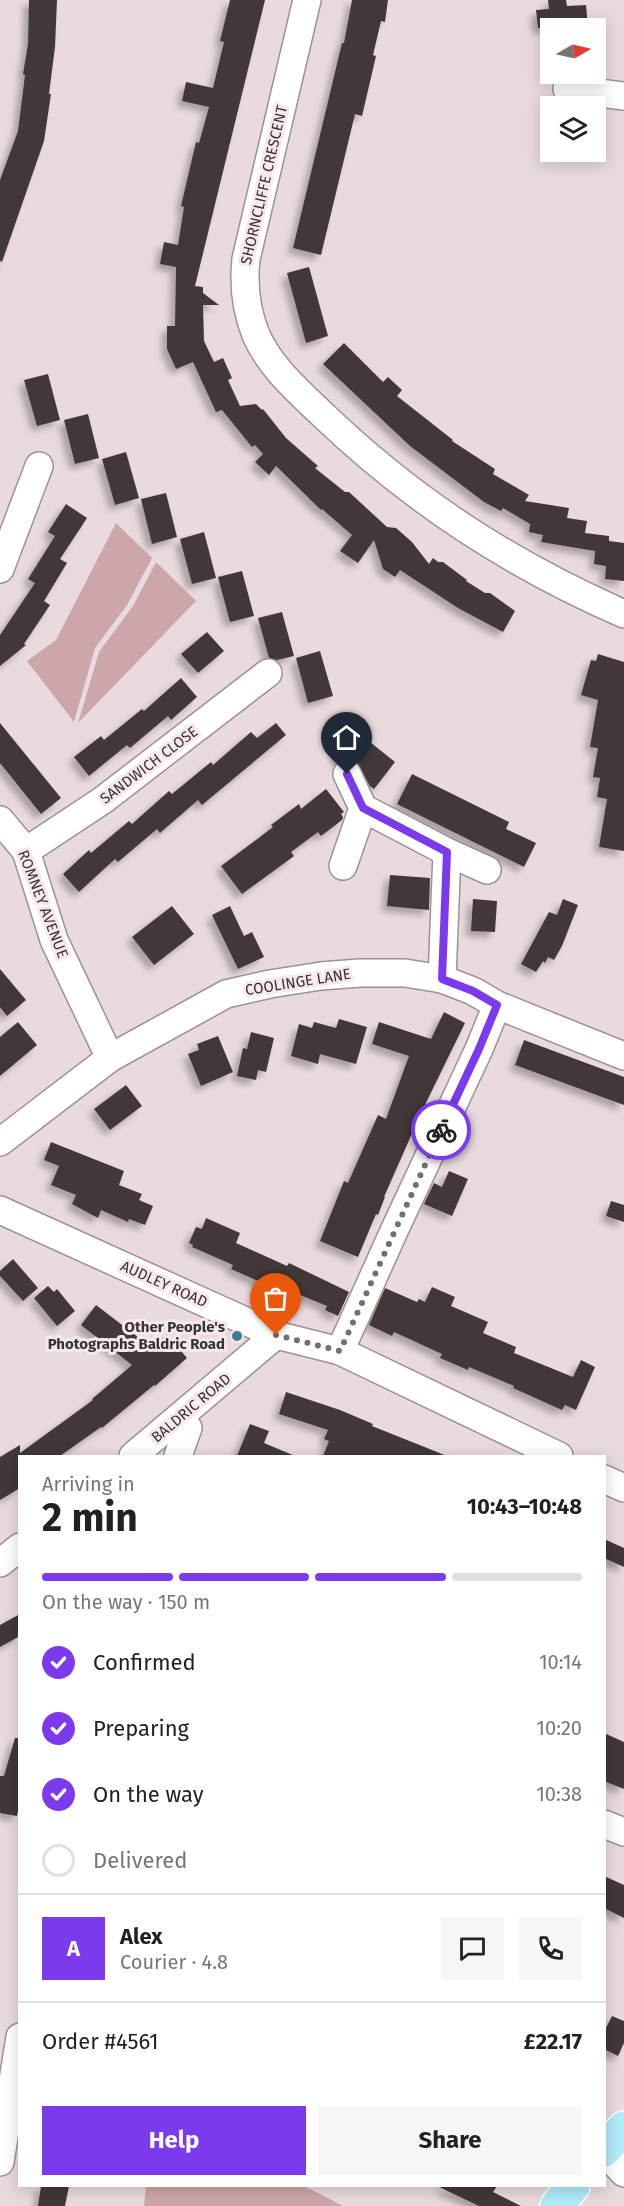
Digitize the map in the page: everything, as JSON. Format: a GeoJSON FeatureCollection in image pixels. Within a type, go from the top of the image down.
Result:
{"type":"FeatureCollection","features":[{"type":"Feature","properties":{"kind":"main road"},"geometry":{"type":"LineString","coordinates":[[606,2149],[624,2128]]}},
{"type":"Feature","properties":{"kind":"main road"},"geometry":{"type":"LineString","coordinates":[[556,2206],[572,2187]]}},
{"type":"Feature","properties":{"kind":"street","name":"SHORNCLIFFE CRESCENT"},"geometry":{"type":"LineString","coordinates":[[307,0],[246,259],[245,299],[257,336],[268,355],[290,383],[350,441],[419,498],[514,560],[624,614]]}},
{"type":"Feature","properties":{"kind":"street"},"geometry":{"type":"LineString","coordinates":[[567,89],[624,96]]}},
{"type":"Feature","properties":{"kind":"street"},"geometry":{"type":"LineString","coordinates":[[0,569],[39,466]]}},
{"type":"Feature","properties":{"kind":"street","name":"SANDWICH CLOSE"},"geometry":{"type":"LineString","coordinates":[[26,851],[103,800],[268,673]]}},
{"type":"Feature","properties":{"kind":"street"},"geometry":{"type":"LineString","coordinates":[[347,774],[363,808],[487,870]]}},
{"type":"Feature","properties":{"kind":"street"},"geometry":{"type":"LineString","coordinates":[[343,866],[363,808]]}},
{"type":"Feature","properties":{"kind":"street","name":"ROMNEY AVENUE"},"geometry":{"type":"LineString","coordinates":[[0,820],[26,851],[54,940],[110,1058]]}},
{"type":"Feature","properties":{"kind":"street"},"geometry":{"type":"LineString","coordinates":[[442,979],[447,852]]}},
{"type":"Feature","properties":{"kind":"street","name":"COOLINGE LANE"},"geometry":{"type":"LineString","coordinates":[[0,1142],[110,1058],[226,994],[270,984],[360,973],[405,974],[442,979],[473,991],[497,1005],[624,1056]]}},
{"type":"Feature","properties":{"kind":"street"},"geometry":{"type":"LineString","coordinates":[[340,1351],[497,1005]]}},
{"type":"Feature","properties":{"kind":"street","name":"AUDLEY ROAD"},"geometry":{"type":"LineString","coordinates":[[0,1210],[276,1335],[340,1351],[557,1455]]}},
{"type":"Feature","properties":{"kind":"street","name":"BALDRIC ROAD"},"geometry":{"type":"LineString","coordinates":[[134,1455],[276,1335]]}},
{"type":"Feature","properties":{"kind":"street"},"geometry":{"type":"LineString","coordinates":[[178,1455],[188,1428],[181,1417]]}},
{"type":"Feature","properties":{"kind":"street"},"geometry":{"type":"LineString","coordinates":[[606,1480],[624,1488]]}},
{"type":"Feature","properties":{"kind":"street"},"geometry":{"type":"LineString","coordinates":[[0,1563],[18,1549]]}},
{"type":"Feature","properties":{"kind":"street"},"geometry":{"type":"LineString","coordinates":[[606,1825],[624,1832]]}},
{"type":"Feature","properties":{"kind":"street"},"geometry":{"type":"LineString","coordinates":[[0,2162],[18,2050]]}},
{"type":"Feature","properties":{"kind":"street"},"geometry":{"type":"LineString","coordinates":[[606,2153],[624,2172]]}},
{"type":"Feature","properties":{"kind":"shaded area"},"geometry":{"type":"Polygon","coordinates":[[[116,523],[152,558],[127,605],[95,648],[74,722],[27,661],[56,640],[116,523]]]}},
{"type":"Feature","properties":{"kind":"shaded area"},"geometry":{"type":"Polygon","coordinates":[[[156,562],[196,601],[78,723],[99,652],[133,606],[156,562]]]}},
{"type":"Feature","properties":{"kind":"shaded area"},"geometry":{"type":"Polygon","coordinates":[[[146,2187],[306,2187],[343,2206],[144,2206],[146,2187]]]}},
{"type":"Feature","properties":{"kind":"building"},"geometry":{"type":"Polygon","coordinates":[[[29,0],[57,0],[55,47],[49,94],[51,94],[44,141],[2,262],[0,261],[0,180],[18,131],[28,44],[29,0]]]}},
{"type":"Feature","properties":{"kind":"building"},"geometry":{"type":"Polygon","coordinates":[[[230,0],[265,0],[195,286],[203,287],[203,293],[219,305],[203,305],[204,341],[214,362],[223,358],[232,378],[228,380],[240,406],[256,404],[263,409],[286,438],[318,466],[315,468],[345,492],[349,492],[387,527],[396,528],[412,542],[429,564],[433,558],[438,562],[443,562],[466,581],[485,593],[490,593],[515,611],[503,632],[458,608],[400,570],[395,577],[383,569],[374,540],[358,563],[340,551],[352,535],[321,510],[276,466],[269,475],[255,462],[263,454],[255,445],[252,447],[222,410],[216,412],[193,362],[176,369],[167,349],[167,326],[175,326],[176,267],[160,264],[164,242],[178,245],[184,207],[181,206],[196,142],[199,143],[209,107],[182,101],[186,82],[213,88],[224,42],[220,41],[230,0]]]}},
{"type":"Feature","properties":{"kind":"building"},"geometry":{"type":"Polygon","coordinates":[[[352,0],[388,0],[385,22],[381,21],[373,55],[376,56],[362,116],[355,114],[321,255],[293,248],[342,43],[344,43],[352,0]]]}},
{"type":"Feature","properties":{"kind":"building"},"geometry":{"type":"Polygon","coordinates":[[[548,0],[566,0],[567,6],[586,5],[587,18],[540,18],[540,28],[538,28],[536,10],[549,9],[548,0]]]}},
{"type":"Feature","properties":{"kind":"building"},"geometry":{"type":"Polygon","coordinates":[[[309,267],[328,336],[306,343],[287,273],[309,267]]]}},
{"type":"Feature","properties":{"kind":"building"},"geometry":{"type":"Polygon","coordinates":[[[344,343],[383,382],[388,377],[402,390],[397,396],[452,441],[495,469],[493,474],[529,495],[525,501],[569,508],[567,518],[587,521],[585,533],[609,536],[609,541],[624,543],[624,581],[605,579],[606,566],[594,564],[595,551],[541,542],[543,535],[529,532],[530,524],[503,508],[501,511],[484,502],[410,446],[323,364],[344,343]]]}},
{"type":"Feature","properties":{"kind":"building"},"geometry":{"type":"Polygon","coordinates":[[[48,374],[60,420],[37,426],[24,380],[48,374]]]}},
{"type":"Feature","properties":{"kind":"building"},"geometry":{"type":"Polygon","coordinates":[[[88,414],[99,458],[75,464],[64,420],[88,414]]]}},
{"type":"Feature","properties":{"kind":"building"},"geometry":{"type":"Polygon","coordinates":[[[126,452],[139,498],[115,505],[102,459],[126,452]]]}},
{"type":"Feature","properties":{"kind":"building"},"geometry":{"type":"Polygon","coordinates":[[[166,493],[177,537],[152,544],[141,499],[166,493]]]}},
{"type":"Feature","properties":{"kind":"building"},"geometry":{"type":"Polygon","coordinates":[[[66,504],[87,518],[60,559],[67,563],[44,601],[50,605],[24,644],[26,645],[0,666],[0,635],[35,583],[28,579],[55,536],[48,532],[66,504]]]}},
{"type":"Feature","properties":{"kind":"building"},"geometry":{"type":"Polygon","coordinates":[[[204,532],[216,578],[192,584],[180,539],[204,532]]]}},
{"type":"Feature","properties":{"kind":"building"},"geometry":{"type":"Polygon","coordinates":[[[242,571],[254,616],[230,622],[218,577],[242,571]]]}},
{"type":"Feature","properties":{"kind":"building"},"geometry":{"type":"Polygon","coordinates":[[[282,612],[294,656],[277,660],[269,658],[258,618],[282,612]]]}},
{"type":"Feature","properties":{"kind":"building"},"geometry":{"type":"Polygon","coordinates":[[[207,632],[224,651],[198,673],[181,654],[207,632]]]}},
{"type":"Feature","properties":{"kind":"building"},"geometry":{"type":"Polygon","coordinates":[[[320,651],[333,696],[308,703],[296,658],[320,651]]]}},
{"type":"Feature","properties":{"kind":"building"},"geometry":{"type":"Polygon","coordinates":[[[598,654],[624,662],[624,851],[599,847],[607,799],[597,797],[600,778],[593,777],[598,748],[590,747],[598,700],[581,695],[591,660],[596,661],[598,654]]]}},
{"type":"Feature","properties":{"kind":"building"},"geometry":{"type":"Polygon","coordinates":[[[181,678],[197,697],[171,720],[168,716],[130,748],[127,745],[89,776],[74,757],[101,736],[104,740],[142,709],[144,711],[181,678]]]}},
{"type":"Feature","properties":{"kind":"building"},"geometry":{"type":"Polygon","coordinates":[[[0,723],[61,798],[41,814],[0,763],[0,723]]]}},
{"type":"Feature","properties":{"kind":"building"},"geometry":{"type":"Polygon","coordinates":[[[276,723],[286,735],[202,805],[198,800],[160,833],[157,829],[118,862],[115,859],[79,892],[63,874],[89,850],[91,853],[129,821],[132,824],[169,791],[172,794],[211,762],[213,765],[251,732],[257,738],[276,723]]]}},
{"type":"Feature","properties":{"kind":"building"},"geometry":{"type":"Polygon","coordinates":[[[355,730],[395,762],[374,789],[356,761],[349,758],[339,761],[337,759],[337,753],[355,730]]]}},
{"type":"Feature","properties":{"kind":"building"},"geometry":{"type":"Polygon","coordinates":[[[412,774],[509,822],[506,829],[536,843],[524,867],[397,804],[412,774]]]}},
{"type":"Feature","properties":{"kind":"building"},"geometry":{"type":"Polygon","coordinates":[[[326,789],[344,812],[341,814],[342,820],[321,836],[318,832],[291,852],[294,856],[242,894],[221,866],[273,827],[271,825],[299,804],[301,809],[326,789]]]}},
{"type":"Feature","properties":{"kind":"building"},"geometry":{"type":"Polygon","coordinates":[[[390,875],[430,878],[429,910],[387,906],[390,875]]]}},
{"type":"Feature","properties":{"kind":"building"},"geometry":{"type":"Polygon","coordinates":[[[473,899],[497,901],[495,932],[471,931],[473,899]]]}},
{"type":"Feature","properties":{"kind":"building"},"geometry":{"type":"Polygon","coordinates":[[[563,899],[578,905],[554,960],[548,957],[536,972],[521,964],[549,912],[557,915],[563,899]]]}},
{"type":"Feature","properties":{"kind":"building"},"geometry":{"type":"Polygon","coordinates":[[[172,906],[194,934],[154,965],[132,937],[172,906]]]}},
{"type":"Feature","properties":{"kind":"building"},"geometry":{"type":"Polygon","coordinates":[[[230,906],[244,936],[252,932],[264,957],[238,969],[212,915],[230,906]]]}},
{"type":"Feature","properties":{"kind":"building"},"geometry":{"type":"Polygon","coordinates":[[[0,969],[26,1000],[7,1016],[0,1007],[0,969]]]}},
{"type":"Feature","properties":{"kind":"building"},"geometry":{"type":"Polygon","coordinates":[[[444,1012],[465,1023],[421,1113],[358,1257],[320,1241],[344,1181],[348,1183],[378,1115],[386,1119],[409,1056],[372,1044],[379,1022],[431,1039],[444,1012]]]}},
{"type":"Feature","properties":{"kind":"building"},"geometry":{"type":"Polygon","coordinates":[[[339,1019],[367,1027],[356,1064],[320,1054],[318,1064],[291,1056],[299,1024],[312,1028],[314,1022],[336,1028],[339,1019]]]}},
{"type":"Feature","properties":{"kind":"building"},"geometry":{"type":"Polygon","coordinates":[[[18,1022],[37,1045],[0,1076],[0,1037],[18,1022]]]}},
{"type":"Feature","properties":{"kind":"building"},"geometry":{"type":"Polygon","coordinates":[[[251,1032],[274,1038],[266,1072],[258,1070],[256,1080],[237,1076],[243,1048],[247,1049],[251,1032]]]}},
{"type":"Feature","properties":{"kind":"building"},"geometry":{"type":"Polygon","coordinates":[[[218,1036],[233,1072],[201,1086],[188,1054],[199,1050],[197,1044],[218,1036]]]}},
{"type":"Feature","properties":{"kind":"building"},"geometry":{"type":"Polygon","coordinates":[[[524,1040],[624,1077],[624,1105],[515,1065],[524,1040]]]}},
{"type":"Feature","properties":{"kind":"building"},"geometry":{"type":"Polygon","coordinates":[[[126,1085],[142,1106],[110,1130],[94,1109],[126,1085]]]}},
{"type":"Feature","properties":{"kind":"building"},"geometry":{"type":"Polygon","coordinates":[[[51,1142],[124,1171],[119,1185],[142,1194],[139,1200],[153,1206],[145,1225],[129,1219],[128,1222],[101,1210],[98,1218],[72,1204],[76,1195],[51,1185],[59,1166],[44,1160],[51,1142]]]}},
{"type":"Feature","properties":{"kind":"building"},"geometry":{"type":"Polygon","coordinates":[[[449,1171],[468,1179],[452,1216],[424,1204],[434,1183],[442,1187],[449,1171]]]}},
{"type":"Feature","properties":{"kind":"building"},"geometry":{"type":"Polygon","coordinates":[[[611,1201],[624,1205],[624,1222],[606,1216],[611,1201]]]}},
{"type":"Feature","properties":{"kind":"building"},"geometry":{"type":"Polygon","coordinates":[[[206,1218],[240,1233],[236,1243],[287,1266],[289,1263],[349,1292],[338,1316],[325,1310],[327,1306],[266,1281],[265,1284],[231,1269],[233,1265],[192,1247],[193,1245],[189,1243],[196,1227],[202,1229],[206,1218]]]}},
{"type":"Feature","properties":{"kind":"building"},"geometry":{"type":"Polygon","coordinates":[[[13,1259],[38,1288],[23,1301],[0,1276],[0,1271],[13,1259]]]}},
{"type":"Feature","properties":{"kind":"building"},"geometry":{"type":"Polygon","coordinates":[[[48,1286],[54,1292],[57,1289],[75,1311],[57,1326],[34,1298],[48,1286]]]}},
{"type":"Feature","properties":{"kind":"building"},"geometry":{"type":"Polygon","coordinates":[[[432,1287],[455,1297],[451,1306],[488,1322],[483,1333],[516,1347],[514,1353],[573,1377],[581,1360],[595,1367],[576,1410],[565,1405],[562,1410],[513,1388],[514,1386],[469,1367],[468,1370],[440,1358],[442,1354],[394,1332],[392,1336],[369,1325],[385,1288],[417,1302],[419,1299],[425,1302],[432,1287]]]}},
{"type":"Feature","properties":{"kind":"building"},"geometry":{"type":"Polygon","coordinates":[[[96,1305],[151,1347],[167,1334],[187,1358],[102,1428],[61,1455],[18,1455],[18,1489],[0,1500],[0,1457],[20,1445],[20,1453],[93,1400],[132,1365],[81,1325],[96,1305]]]}},
{"type":"Feature","properties":{"kind":"building"},"geometry":{"type":"Polygon","coordinates":[[[286,1392],[340,1410],[373,1424],[372,1426],[444,1455],[323,1455],[329,1441],[324,1439],[328,1430],[279,1414],[286,1392]]]}},
{"type":"Feature","properties":{"kind":"building"},"geometry":{"type":"Polygon","coordinates":[[[250,1424],[269,1431],[264,1443],[293,1455],[237,1455],[250,1424]]]}},
{"type":"Feature","properties":{"kind":"building"},"geometry":{"type":"Polygon","coordinates":[[[606,1540],[624,1548],[624,1567],[606,1559],[606,1540]]]}},
{"type":"Feature","properties":{"kind":"building"},"geometry":{"type":"Polygon","coordinates":[[[18,1615],[18,1637],[0,1647],[0,1625],[18,1615]]]}},
{"type":"Feature","properties":{"kind":"building"},"geometry":{"type":"Polygon","coordinates":[[[606,1734],[624,1742],[624,1789],[606,1782],[606,1734]]]}},
{"type":"Feature","properties":{"kind":"building"},"geometry":{"type":"Polygon","coordinates":[[[15,1738],[18,1738],[17,1816],[0,1813],[0,1776],[4,1776],[15,1738]]]}},
{"type":"Feature","properties":{"kind":"building"},"geometry":{"type":"Polygon","coordinates":[[[606,1877],[624,1885],[624,1918],[606,1909],[606,1877]]]}},
{"type":"Feature","properties":{"kind":"building"},"geometry":{"type":"Polygon","coordinates":[[[612,2016],[624,2021],[624,2043],[618,2056],[606,2050],[606,2028],[612,2016]]]}},
{"type":"Feature","properties":{"kind":"building"},"geometry":{"type":"Polygon","coordinates":[[[41,2187],[69,2187],[65,2206],[38,2206],[41,2187]]]}},
{"type":"Feature","properties":{"kind":"building"},"geometry":{"type":"Polygon","coordinates":[[[439,2187],[496,2187],[493,2192],[521,2206],[479,2206],[439,2187]]]}},
{"type":"Feature","properties":{"kind":"way so far"},"geometry":{"type":"LineString","coordinates":[[276,1335],[340,1351],[441,1130]]}},
{"type":"Feature","properties":{"kind":"place","name":"Other People's Photographs Baldric Road"},"geometry":{"type":"Point","coordinates":[237,1336]}},
{"type":"Feature","properties":{"kind":"route"},"geometry":{"type":"LineString","coordinates":[[347,774],[363,808],[447,852],[442,979],[473,991],[497,1005],[441,1130]]}}]}
